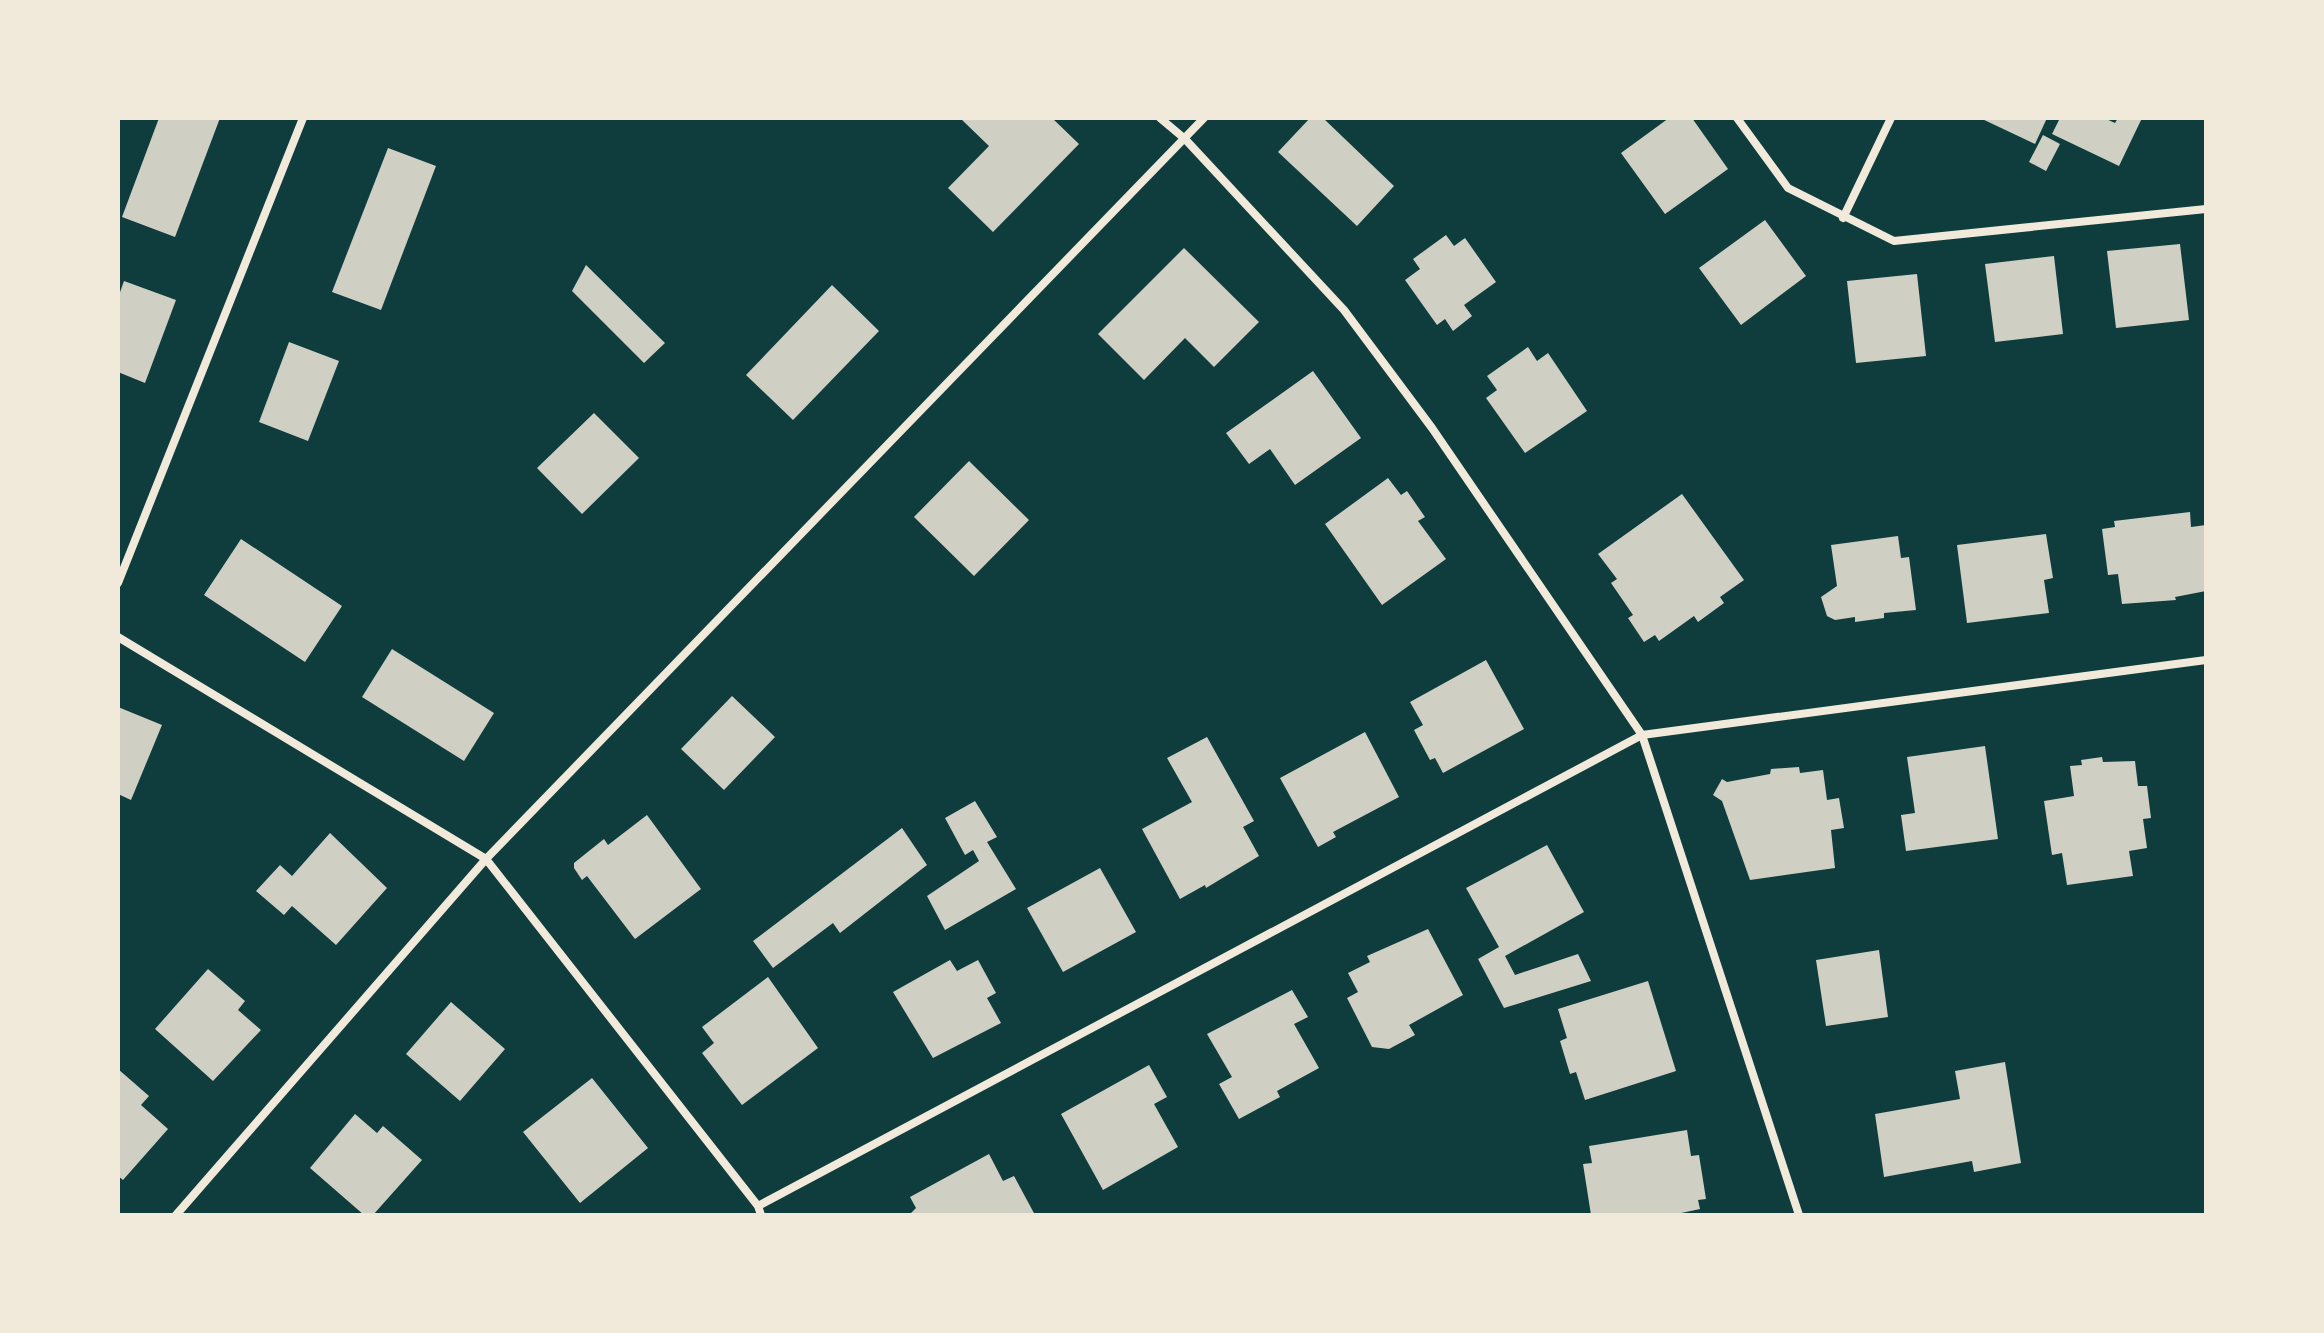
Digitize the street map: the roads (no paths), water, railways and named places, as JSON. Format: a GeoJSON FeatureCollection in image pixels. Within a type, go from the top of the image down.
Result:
{"type":"FeatureCollection","features":[{"type":"Feature","properties":{"kind":"street"},"geometry":{"type":"LineString","coordinates":[[118,583],[303,118]]}},
{"type":"Feature","properties":{"kind":"street"},"geometry":{"type":"LineString","coordinates":[[1160,118],[1185,139],[1344,310],[1432,428],[1642,735],[1799,1215]]}},
{"type":"Feature","properties":{"kind":"street"},"geometry":{"type":"LineString","coordinates":[[176,1215],[486,859],[1204,118]]}},
{"type":"Feature","properties":{"kind":"street"},"geometry":{"type":"LineString","coordinates":[[1737,118],[1788,188],[1894,241],[2206,209]]}},
{"type":"Feature","properties":{"kind":"street"},"geometry":{"type":"LineString","coordinates":[[1843,218],[1891,118]]}},
{"type":"Feature","properties":{"kind":"street"},"geometry":{"type":"LineString","coordinates":[[118,637],[486,859],[760,1211],[1642,735],[2206,660]]}}]}
